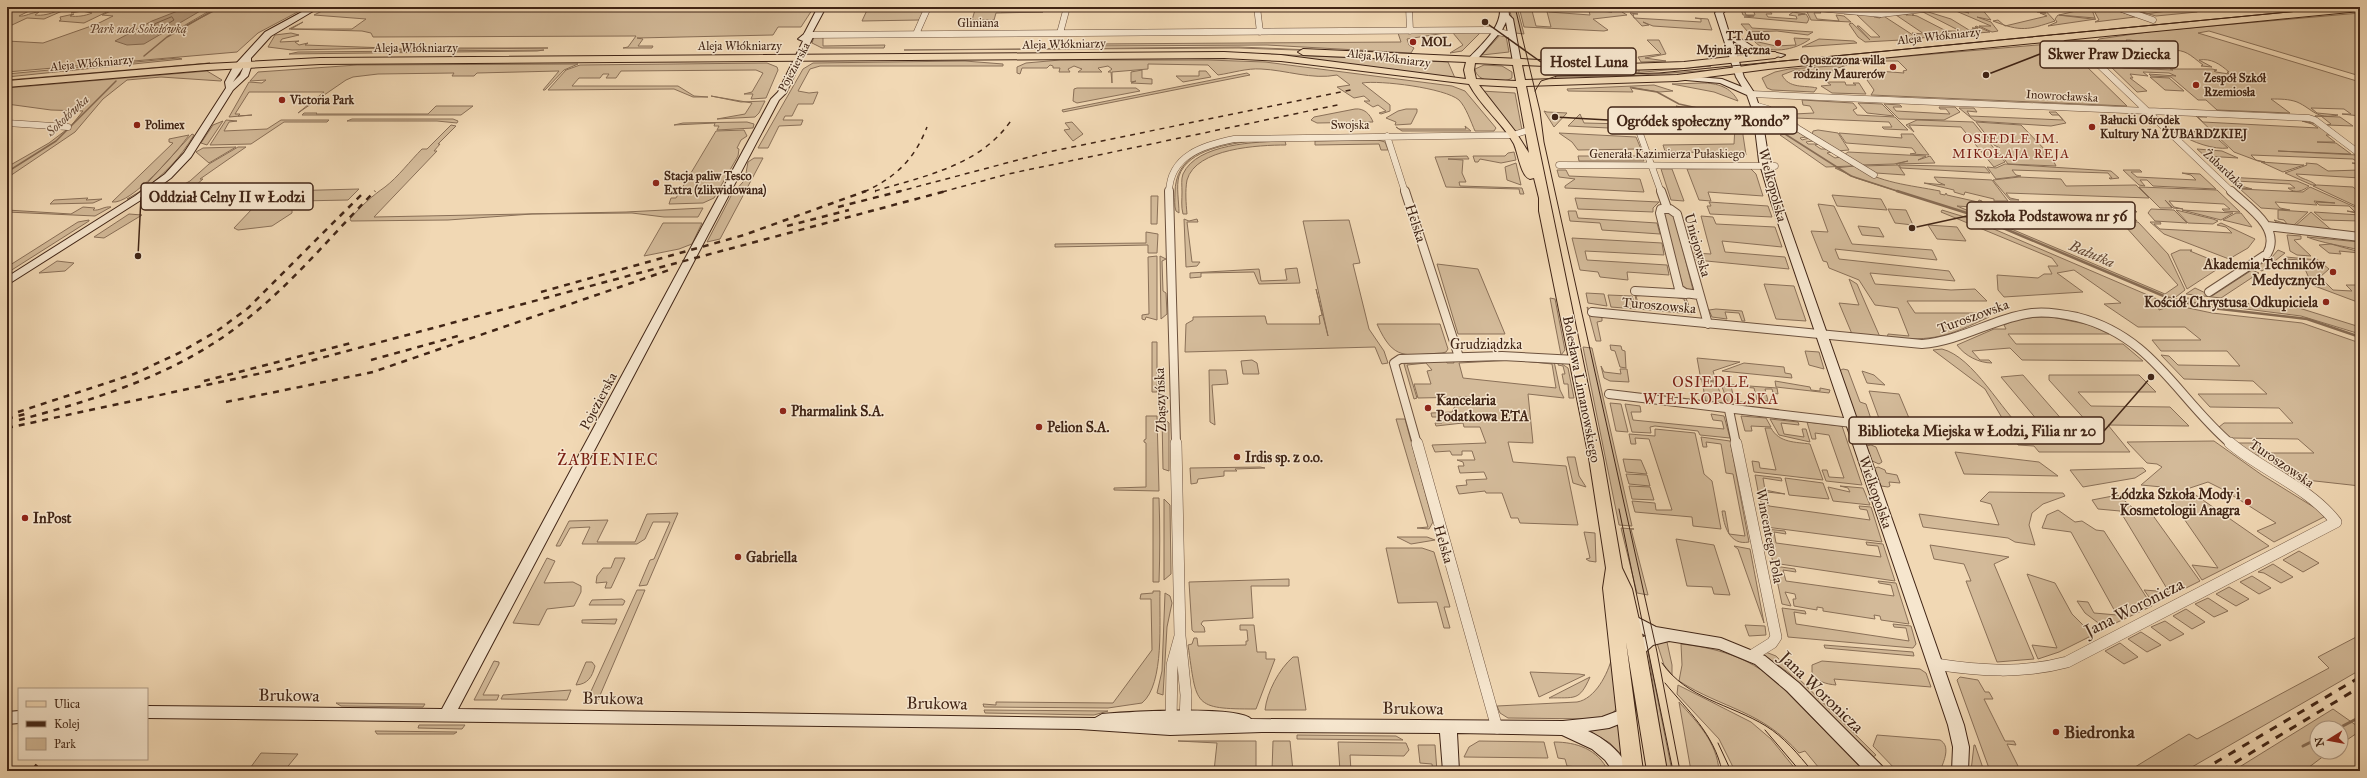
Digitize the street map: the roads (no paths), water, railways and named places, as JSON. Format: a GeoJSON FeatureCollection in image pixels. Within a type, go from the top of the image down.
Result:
{"type":"FeatureCollection","features":[{"type":"Feature","properties":{"kind":"main road","name":"Aleja Włókniarzy"},"geometry":{"type":"LineString","coordinates":[[7,78],[246,62],[1249,50],[1471,61],[1639,67],[2295,7]]}},
{"type":"Feature","properties":{"kind":"main road","name":"Aleja Włókniarzy"},"geometry":{"type":"LineString","coordinates":[[796,56],[1245,56],[1287,59],[1473,82],[1520,84],[1686,78],[1742,70],[2360,8]]}},
{"type":"Feature","properties":{"kind":"main road"},"geometry":{"type":"LineString","coordinates":[[1471,61],[1469,69],[1473,82]]}},
{"type":"Feature","properties":{"kind":"main road","name":"Aleja Włókniarzy"},"geometry":{"type":"LineString","coordinates":[[7,84],[246,62]]}},
{"type":"Feature","properties":{"kind":"main road","name":"Bolesława Limanowskiego"},"geometry":{"type":"LineString","coordinates":[[1517,62],[1529,130],[1546,198],[1545,211],[1596,458],[1614,568],[1624,589],[1637,651],[1657,771]]}},
{"type":"Feature","properties":{"kind":"main road","name":"Bolesława Limanowskiego"},"geometry":{"type":"LineString","coordinates":[[1473,82],[1486,103],[1513,135],[1524,155],[1536,198],[1545,211]]}},
{"type":"Feature","properties":{"kind":"main road","name":"Bolesława Limanowskiego"},"geometry":{"type":"LineString","coordinates":[[1614,568],[1611,588],[1633,771]]}},
{"type":"Feature","properties":{"kind":"street"},"geometry":{"type":"LineString","coordinates":[[7,282],[132,202],[172,173],[188,155],[230,88],[240,82],[246,62],[271,31],[316,7]]}},
{"type":"Feature","properties":{"kind":"street","name":"Pojezierska"},"geometry":{"type":"LineString","coordinates":[[446,716],[775,100],[782,93],[796,56],[809,37],[807,35],[822,7]]}},
{"type":"Feature","properties":{"kind":"street"},"geometry":{"type":"LineString","coordinates":[[916,34],[928,7]]}},
{"type":"Feature","properties":{"kind":"street"},"geometry":{"type":"LineString","coordinates":[[1060,33],[1067,7]]}},
{"type":"Feature","properties":{"kind":"street"},"geometry":{"type":"LineString","coordinates":[[1257,7],[1260,32]]}},
{"type":"Feature","properties":{"kind":"street"},"geometry":{"type":"LineString","coordinates":[[1409,7],[1410,31]]}},
{"type":"Feature","properties":{"kind":"street"},"geometry":{"type":"LineString","coordinates":[[1504,7],[1506,16],[1509,19],[1517,62]]}},
{"type":"Feature","properties":{"kind":"street"},"geometry":{"type":"LineString","coordinates":[[1807,7],[1881,14],[1941,7]]}},
{"type":"Feature","properties":{"kind":"street"},"geometry":{"type":"LineString","coordinates":[[2116,7],[2153,20]]}},
{"type":"Feature","properties":{"kind":"street"},"geometry":{"type":"LineString","coordinates":[[1722,8],[1735,38],[1738,59]]}},
{"type":"Feature","properties":{"kind":"street"},"geometry":{"type":"LineString","coordinates":[[1722,8],[1719,13],[1738,59]]}},
{"type":"Feature","properties":{"kind":"street"},"geometry":{"type":"LineString","coordinates":[[1471,61],[1495,33],[1506,16]]}},
{"type":"Feature","properties":{"kind":"street","name":"Gliniana"},"geometry":{"type":"LineString","coordinates":[[807,35],[1410,31],[1486,31],[1512,35]]}},
{"type":"Feature","properties":{"kind":"street"},"geometry":{"type":"LineString","coordinates":[[1735,38],[1753,50],[1781,55]]}},
{"type":"Feature","properties":{"kind":"street","name":"Żubardzka"},"geometry":{"type":"LineString","coordinates":[[2054,38],[2094,61],[2267,226]]}},
{"type":"Feature","properties":{"kind":"street","name":"Wielkopolska"},"geometry":{"type":"LineString","coordinates":[[1738,59],[1742,70],[1743,84],[1750,94],[1754,105],[1770,166],[1822,336],[1960,738],[1962,751],[1960,771]]}},
{"type":"Feature","properties":{"kind":"street"},"geometry":{"type":"LineString","coordinates":[[1686,78],[1722,81],[1750,94]]}},
{"type":"Feature","properties":{"kind":"street","name":"Inowrocławska"},"geometry":{"type":"LineString","coordinates":[[1750,94],[2312,119],[2360,154]]}},
{"type":"Feature","properties":{"kind":"street"},"geometry":{"type":"LineString","coordinates":[[1754,105],[1766,108],[1874,175]]}},
{"type":"Feature","properties":{"kind":"street"},"geometry":{"type":"LineString","coordinates":[[7,123],[68,127]]}},
{"type":"Feature","properties":{"kind":"street"},"geometry":{"type":"LineString","coordinates":[[1759,124],[1797,128]]}},
{"type":"Feature","properties":{"kind":"street","name":"Swojska"},"geometry":{"type":"LineString","coordinates":[[1177,165],[1189,155],[1202,148],[1237,139],[1266,137],[1513,135],[1529,130]]}},
{"type":"Feature","properties":{"kind":"street","name":"Uniejowska"},"geometry":{"type":"LineString","coordinates":[[1639,131],[1653,165],[1667,208]]}},
{"type":"Feature","properties":{"kind":"street","name":"Helska"},"geometry":{"type":"LineString","coordinates":[[1387,136],[1459,356]]}},
{"type":"Feature","properties":{"kind":"street","name":"Zbąszyńska"},"geometry":{"type":"LineString","coordinates":[[1177,165],[1171,176],[1169,195],[1181,602],[1180,636],[1184,666],[1178,722]]}},
{"type":"Feature","properties":{"kind":"street","name":"Generała Kazimierza Pułaskiego"},"geometry":{"type":"LineString","coordinates":[[1559,165],[1770,166]]}},
{"type":"Feature","properties":{"kind":"street","name":"Uniejowska"},"geometry":{"type":"LineString","coordinates":[[1699,295],[1688,294],[1679,289],[1660,214],[1661,209],[1667,208],[1677,214],[1708,324]]}},
{"type":"Feature","properties":{"kind":"street"},"geometry":{"type":"LineString","coordinates":[[2210,292],[2267,254],[2273,241],[2267,226],[2360,237]]}},
{"type":"Feature","properties":{"kind":"street"},"geometry":{"type":"LineString","coordinates":[[1635,291],[1688,294]]}},
{"type":"Feature","properties":{"kind":"street","name":"Turoszowska"},"geometry":{"type":"LineString","coordinates":[[1592,312],[1822,336],[1929,344],[1949,341],[2010,316],[2026,313],[2061,314],[2094,322],[2119,333],[2147,353],[2230,444],[2274,476],[2322,507],[2331,514],[2336,522]]}},
{"type":"Feature","properties":{"kind":"street","name":"Grudziądzka"},"geometry":{"type":"LineString","coordinates":[[1396,361],[1459,356],[1502,356],[1576,360]]}},
{"type":"Feature","properties":{"kind":"street","name":"Helska"},"geometry":{"type":"LineString","coordinates":[[1396,361],[1394,365],[1398,381],[1497,728]]}},
{"type":"Feature","properties":{"kind":"street"},"geometry":{"type":"LineString","coordinates":[[1609,394],[1729,410],[1852,423]]}},
{"type":"Feature","properties":{"kind":"street","name":"Wincentego Pola"},"geometry":{"type":"LineString","coordinates":[[1729,410],[1776,637],[1772,643],[1751,656]]}},
{"type":"Feature","properties":{"kind":"street","name":"Jana Woronicza"},"geometry":{"type":"LineString","coordinates":[[1935,664],[1993,671],[2030,671],[2067,662],[2336,522]]}},
{"type":"Feature","properties":{"kind":"street","name":"Jana Woronicza"},"geometry":{"type":"LineString","coordinates":[[1629,618],[1645,629],[1667,635],[1713,642],[1751,656],[1782,677],[1876,771]]}},
{"type":"Feature","properties":{"kind":"street"},"geometry":{"type":"LineString","coordinates":[[1637,651],[1648,641],[1667,635]]}},
{"type":"Feature","properties":{"kind":"street","name":"Brukowa"},"geometry":{"type":"LineString","coordinates":[[148,712],[1079,723],[1127,728],[1178,722],[1218,729],[1262,725],[1563,728]]}},
{"type":"Feature","properties":{"kind":"street"},"geometry":{"type":"LineString","coordinates":[[1563,728],[1580,724],[1604,724],[1626,714]]}},
{"type":"Feature","properties":{"kind":"street"},"geometry":{"type":"LineString","coordinates":[[7,718],[18,717]]}},
{"type":"Feature","properties":{"kind":"street"},"geometry":{"type":"LineString","coordinates":[[1448,727],[1451,771]]}},
{"type":"Feature","properties":{"kind":"street"},"geometry":{"type":"LineString","coordinates":[[1563,728],[1601,745],[1614,757],[1622,771]]}},
{"type":"Feature","properties":{"kind":"water"},"geometry":{"type":"Polygon","coordinates":[[[188,7],[207,7],[144,44],[127,45],[115,41],[152,21],[188,7]]]}},
{"type":"Feature","properties":{"kind":"waterway","name":"Sokołówka"},"geometry":{"type":"LineString","coordinates":[[144,56],[167,37],[219,7]]}},
{"type":"Feature","properties":{"kind":"waterway","name":"Sokołówka"},"geometry":{"type":"LineString","coordinates":[[7,172],[56,141],[116,81]]}},
{"type":"Feature","properties":{"kind":"waterway","name":"Bałutka"},"geometry":{"type":"LineString","coordinates":[[1632,88],[1657,92],[1679,104],[1743,118]]}},
{"type":"Feature","properties":{"kind":"waterway","name":"Bałutka"},"geometry":{"type":"LineString","coordinates":[[1785,134],[1851,176],[1900,192]]}},
{"type":"Feature","properties":{"kind":"waterway","name":"Bałutka"},"geometry":{"type":"LineString","coordinates":[[1897,191],[1970,214],[2166,297],[2203,307],[2307,319],[2360,337]]}},
{"type":"Feature","properties":{"kind":"waterway"},"geometry":{"type":"LineString","coordinates":[[2349,723],[2360,717]]}},
{"type":"Feature","properties":{"kind":"waterway"},"geometry":{"type":"LineString","coordinates":[[2303,746],[2309,743]]}},
{"type":"Feature","properties":{"kind":"tram line"},"geometry":{"type":"LineString","coordinates":[[1515,7],[1535,91]]}},
{"type":"Feature","properties":{"kind":"tram line"},"geometry":{"type":"LineString","coordinates":[[1535,91],[1541,81],[1557,76],[1659,73],[2340,7]]}},
{"type":"Feature","properties":{"kind":"tram line"},"geometry":{"type":"LineString","coordinates":[[1535,91],[1540,111],[1544,142],[1657,652],[1680,771]]}},
{"type":"Feature","properties":{"kind":"tram line"},"geometry":{"type":"LineString","coordinates":[[1619,509],[1673,771]]}},
{"type":"Feature","properties":{"kind":"tram line"},"geometry":{"type":"LineString","coordinates":[[1662,663],[1672,675],[1696,693],[1752,718],[1773,730],[1790,746],[1812,771]]}},
{"type":"Feature","properties":{"kind":"tram line"},"geometry":{"type":"LineString","coordinates":[[1665,683],[1707,734],[1722,771]]}},
{"type":"Feature","properties":{"kind":"tram line"},"geometry":{"type":"LineString","coordinates":[[1765,730],[1800,771]]}},
{"type":"Feature","properties":{"kind":"tram line"},"geometry":{"type":"LineString","coordinates":[[1718,743],[1731,771]]}},
{"type":"Feature","properties":{"kind":"railway"},"geometry":{"type":"LineString","coordinates":[[897,192],[1048,152],[1355,89]]}},
{"type":"Feature","properties":{"kind":"railway"},"geometry":{"type":"LineString","coordinates":[[942,192],[1008,174],[1342,104]]}},
{"type":"Feature","properties":{"kind":"railway"},"geometry":{"type":"LineString","coordinates":[[876,191],[932,174],[969,158],[985,148],[1000,135],[1012,119]]}},
{"type":"Feature","properties":{"kind":"railway"},"geometry":{"type":"LineString","coordinates":[[866,191],[895,174],[903,166],[916,149],[927,127]]}},
{"type":"Feature","properties":{"kind":"railway"},"geometry":{"type":"LineString","coordinates":[[18,412],[134,374],[179,353],[217,331],[248,308],[365,191]]}},
{"type":"Feature","properties":{"kind":"railway"},"geometry":{"type":"LineString","coordinates":[[19,420],[107,394],[136,383],[164,371],[217,341],[242,323],[277,293],[375,191]]}},
{"type":"Feature","properties":{"kind":"railway"},"geometry":{"type":"LineString","coordinates":[[541,292],[744,235],[866,191]]}},
{"type":"Feature","properties":{"kind":"railway"},"geometry":{"type":"LineString","coordinates":[[838,207],[901,191]]}},
{"type":"Feature","properties":{"kind":"railway"},"geometry":{"type":"LineString","coordinates":[[7,428],[276,370],[946,191]]}},
{"type":"Feature","properties":{"kind":"railway"},"geometry":{"type":"LineString","coordinates":[[787,226],[849,210]]}},
{"type":"Feature","properties":{"kind":"railway"},"geometry":{"type":"LineString","coordinates":[[226,402],[373,372],[669,270]]}},
{"type":"Feature","properties":{"kind":"railway"},"geometry":{"type":"LineString","coordinates":[[371,360],[458,336]]}},
{"type":"Feature","properties":{"kind":"railway"},"geometry":{"type":"LineString","coordinates":[[204,381],[355,342]]}},
{"type":"Feature","properties":{"kind":"railway"},"geometry":{"type":"LineString","coordinates":[[7,419],[25,414]]}},
{"type":"Feature","properties":{"kind":"railway"},"geometry":{"type":"LineString","coordinates":[[2201,771],[2360,677]]}},
{"type":"Feature","properties":{"kind":"railway"},"geometry":{"type":"LineString","coordinates":[[2221,771],[2360,687]]}},
{"type":"Feature","properties":{"kind":"railway"},"geometry":{"type":"LineString","coordinates":[[32,771],[40,760]]}},
{"type":"Feature","properties":{"kind":"place","name":"Hostel Luna"},"geometry":{"type":"Point","coordinates":[1485,22]}},
{"type":"Feature","properties":{"kind":"place","name":"MOL"},"geometry":{"type":"Point","coordinates":[1413,42]}},
{"type":"Feature","properties":{"kind":"place","name":"TT Auto Myjnia Ręczna"},"geometry":{"type":"Point","coordinates":[1778,43]}},
{"type":"Feature","properties":{"kind":"place","name":"Opuszczona willa rodziny Maurerów"},"geometry":{"type":"Point","coordinates":[1893,67]}},
{"type":"Feature","properties":{"kind":"place","name":"Skwer Praw Dziecka"},"geometry":{"type":"Point","coordinates":[1986,75]}},
{"type":"Feature","properties":{"kind":"place","name":"Zespół Szkół Rzemiosła"},"geometry":{"type":"Point","coordinates":[2196,85]}},
{"type":"Feature","properties":{"kind":"place","name":"Victoria Park"},"geometry":{"type":"Point","coordinates":[282,100]}},
{"type":"Feature","properties":{"kind":"place","name":"Ogródek społeczny \"Rondo\""},"geometry":{"type":"Point","coordinates":[1555,117]}},
{"type":"Feature","properties":{"kind":"place","name":"Polimex"},"geometry":{"type":"Point","coordinates":[137,125]}},
{"type":"Feature","properties":{"kind":"place","name":"Bałucki Ośrodek Kultury NA ŻUBARDZKIEJ"},"geometry":{"type":"Point","coordinates":[2092,127]}},
{"type":"Feature","properties":{"kind":"place","name":"Stacja paliw Tesco Extra (zlikwidowana)"},"geometry":{"type":"Point","coordinates":[656,183]}},
{"type":"Feature","properties":{"kind":"place","name":"Szkoła Podstawowa nr 56"},"geometry":{"type":"Point","coordinates":[1912,228]}},
{"type":"Feature","properties":{"kind":"place","name":"Oddział Celny II w Łodzi"},"geometry":{"type":"Point","coordinates":[138,256]}},
{"type":"Feature","properties":{"kind":"place","name":"Akademia Techników Medycznych"},"geometry":{"type":"Point","coordinates":[2333,272]}},
{"type":"Feature","properties":{"kind":"place","name":"Kościół Chrystusa Odkupiciela"},"geometry":{"type":"Point","coordinates":[2326,302]}},
{"type":"Feature","properties":{"kind":"place","name":"Biblioteka Miejska w Łodzi, Filia nr 20"},"geometry":{"type":"Point","coordinates":[2151,377]}},
{"type":"Feature","properties":{"kind":"place","name":"Kancelaria Podatkowa ETA"},"geometry":{"type":"Point","coordinates":[1428,408]}},
{"type":"Feature","properties":{"kind":"place","name":"Pharmalink S.A."},"geometry":{"type":"Point","coordinates":[783,411]}},
{"type":"Feature","properties":{"kind":"place","name":"Pelion S.A."},"geometry":{"type":"Point","coordinates":[1039,427]}},
{"type":"Feature","properties":{"kind":"place","name":"Irdis sp. z o.o."},"geometry":{"type":"Point","coordinates":[1237,457]}},
{"type":"Feature","properties":{"kind":"place","name":"Łódzka Szkoła Mody i Kosmetologii Anagra"},"geometry":{"type":"Point","coordinates":[2248,502]}},
{"type":"Feature","properties":{"kind":"place","name":"InPost"},"geometry":{"type":"Point","coordinates":[25,518]}},
{"type":"Feature","properties":{"kind":"place","name":"Gabriella"},"geometry":{"type":"Point","coordinates":[738,557]}},
{"type":"Feature","properties":{"kind":"place","name":"Biedronka"},"geometry":{"type":"Point","coordinates":[2056,732]}},
{"type":"Feature","properties":{"kind":"district","name":"OSIEDLE IM. MIKOŁAJA REJA"},"geometry":{"type":"Point","coordinates":[2011,146]}},
{"type":"Feature","properties":{"kind":"district","name":"OSIEDLE WIELKOPOLSKA"},"geometry":{"type":"Point","coordinates":[1711,390]}},
{"type":"Feature","properties":{"kind":"district","name":"ŻABIENIEC"},"geometry":{"type":"Point","coordinates":[608,459]}},
{"type":"Feature","properties":{"kind":"park label","name":"Park nad Sokołówką"},"geometry":{"type":"Point","coordinates":[138,29]}}]}
